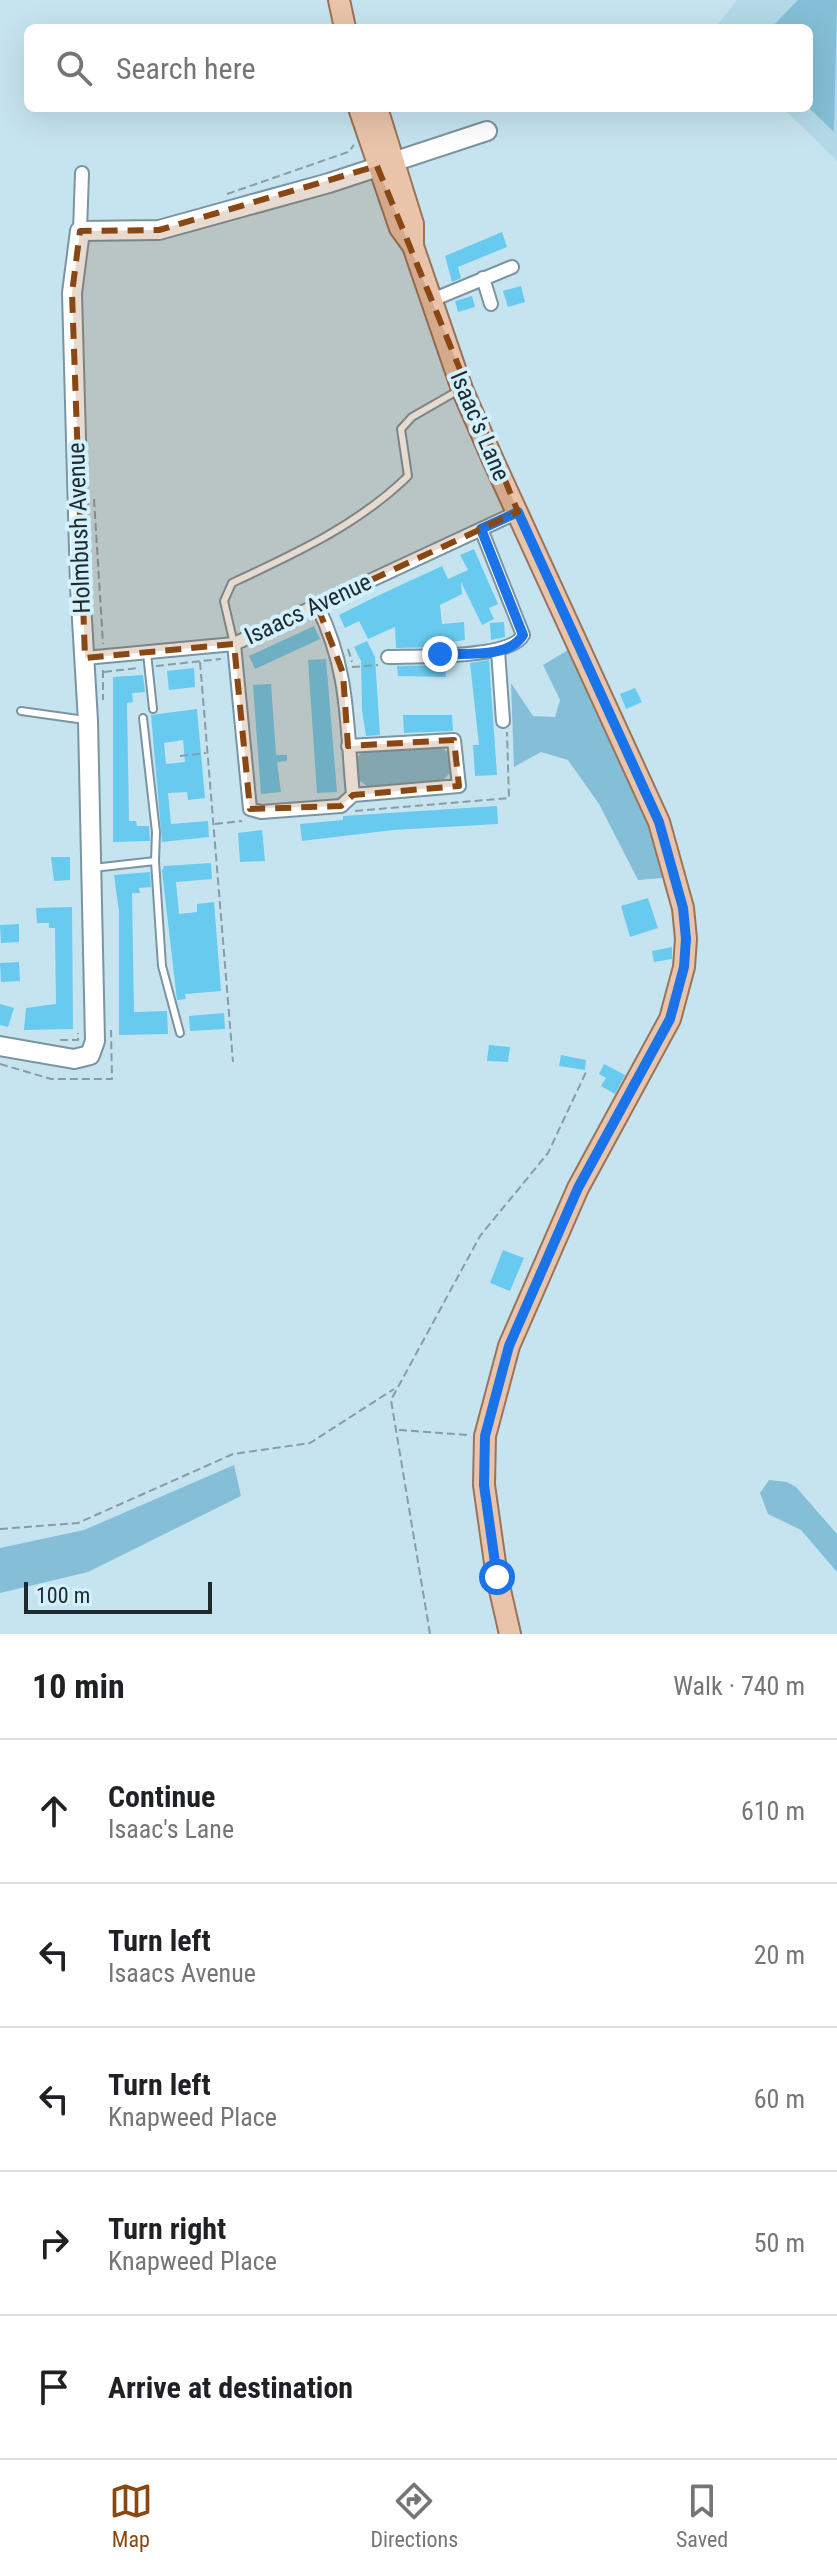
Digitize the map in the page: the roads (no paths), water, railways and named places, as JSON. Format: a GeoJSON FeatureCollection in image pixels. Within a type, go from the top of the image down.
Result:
{"type":"FeatureCollection","features":[{"type":"Feature","properties":{"kind":"main road"},"geometry":{"type":"LineString","coordinates":[[339,0],[344,24]]}},
{"type":"Feature","properties":{"kind":"main road","name":"Isaac's Lane"},"geometry":{"type":"LineString","coordinates":[[361,112],[385,162]]}},
{"type":"Feature","properties":{"kind":"main road","name":"Isaac's Lane"},"geometry":{"type":"LineString","coordinates":[[378,112],[400,228],[413,246],[462,389],[659,822],[683,908],[686,939],[684,967],[670,1019],[578,1188],[509,1346],[485,1436],[484,1485],[497,1577],[510,1634]]}},
{"type":"Feature","properties":{"kind":"street"},"geometry":{"type":"LineString","coordinates":[[82,173],[80,231],[159,230],[329,183],[385,162],[487,131]]}},
{"type":"Feature","properties":{"kind":"street","name":"Holmbush Avenue"},"geometry":{"type":"LineString","coordinates":[[0,1046],[74,1059],[87,1057],[94,1050],[88,721],[94,657],[72,293],[80,231]]}},
{"type":"Feature","properties":{"kind":"street"},"geometry":{"type":"LineString","coordinates":[[432,300],[512,267]]}},
{"type":"Feature","properties":{"kind":"street"},"geometry":{"type":"LineString","coordinates":[[483,278],[491,304]]}},
{"type":"Feature","properties":{"kind":"street","name":"Isaacs Avenue"},"geometry":{"type":"LineString","coordinates":[[94,657],[234,644],[518,512]]}},
{"type":"Feature","properties":{"kind":"street"},"geometry":{"type":"LineString","coordinates":[[388,657],[498,651],[511,647],[523,635],[481,529]]}},
{"type":"Feature","properties":{"kind":"street"},"geometry":{"type":"LineString","coordinates":[[317,605],[335,643],[343,673],[353,795]]}},
{"type":"Feature","properties":{"kind":"street"},"geometry":{"type":"LineString","coordinates":[[234,644],[250,809],[261,812],[341,806],[353,795],[459,786],[454,740],[348,746]]}},
{"type":"Feature","properties":{"kind":"street"},"geometry":{"type":"LineString","coordinates":[[498,651],[503,721]]}},
{"type":"Feature","properties":{"kind":"lane"},"geometry":{"type":"LineString","coordinates":[[234,644],[224,601],[232,583],[312,545],[389,495],[408,476],[401,429],[412,417],[462,389]]}},
{"type":"Feature","properties":{"kind":"lane"},"geometry":{"type":"LineString","coordinates":[[147,652],[153,709]]}},
{"type":"Feature","properties":{"kind":"lane"},"geometry":{"type":"LineString","coordinates":[[21,711],[88,721]]}},
{"type":"Feature","properties":{"kind":"lane"},"geometry":{"type":"LineString","coordinates":[[143,718],[156,832],[162,966],[180,1033]]}},
{"type":"Feature","properties":{"kind":"lane"},"geometry":{"type":"LineString","coordinates":[[89,868],[155,861]]}}]}
